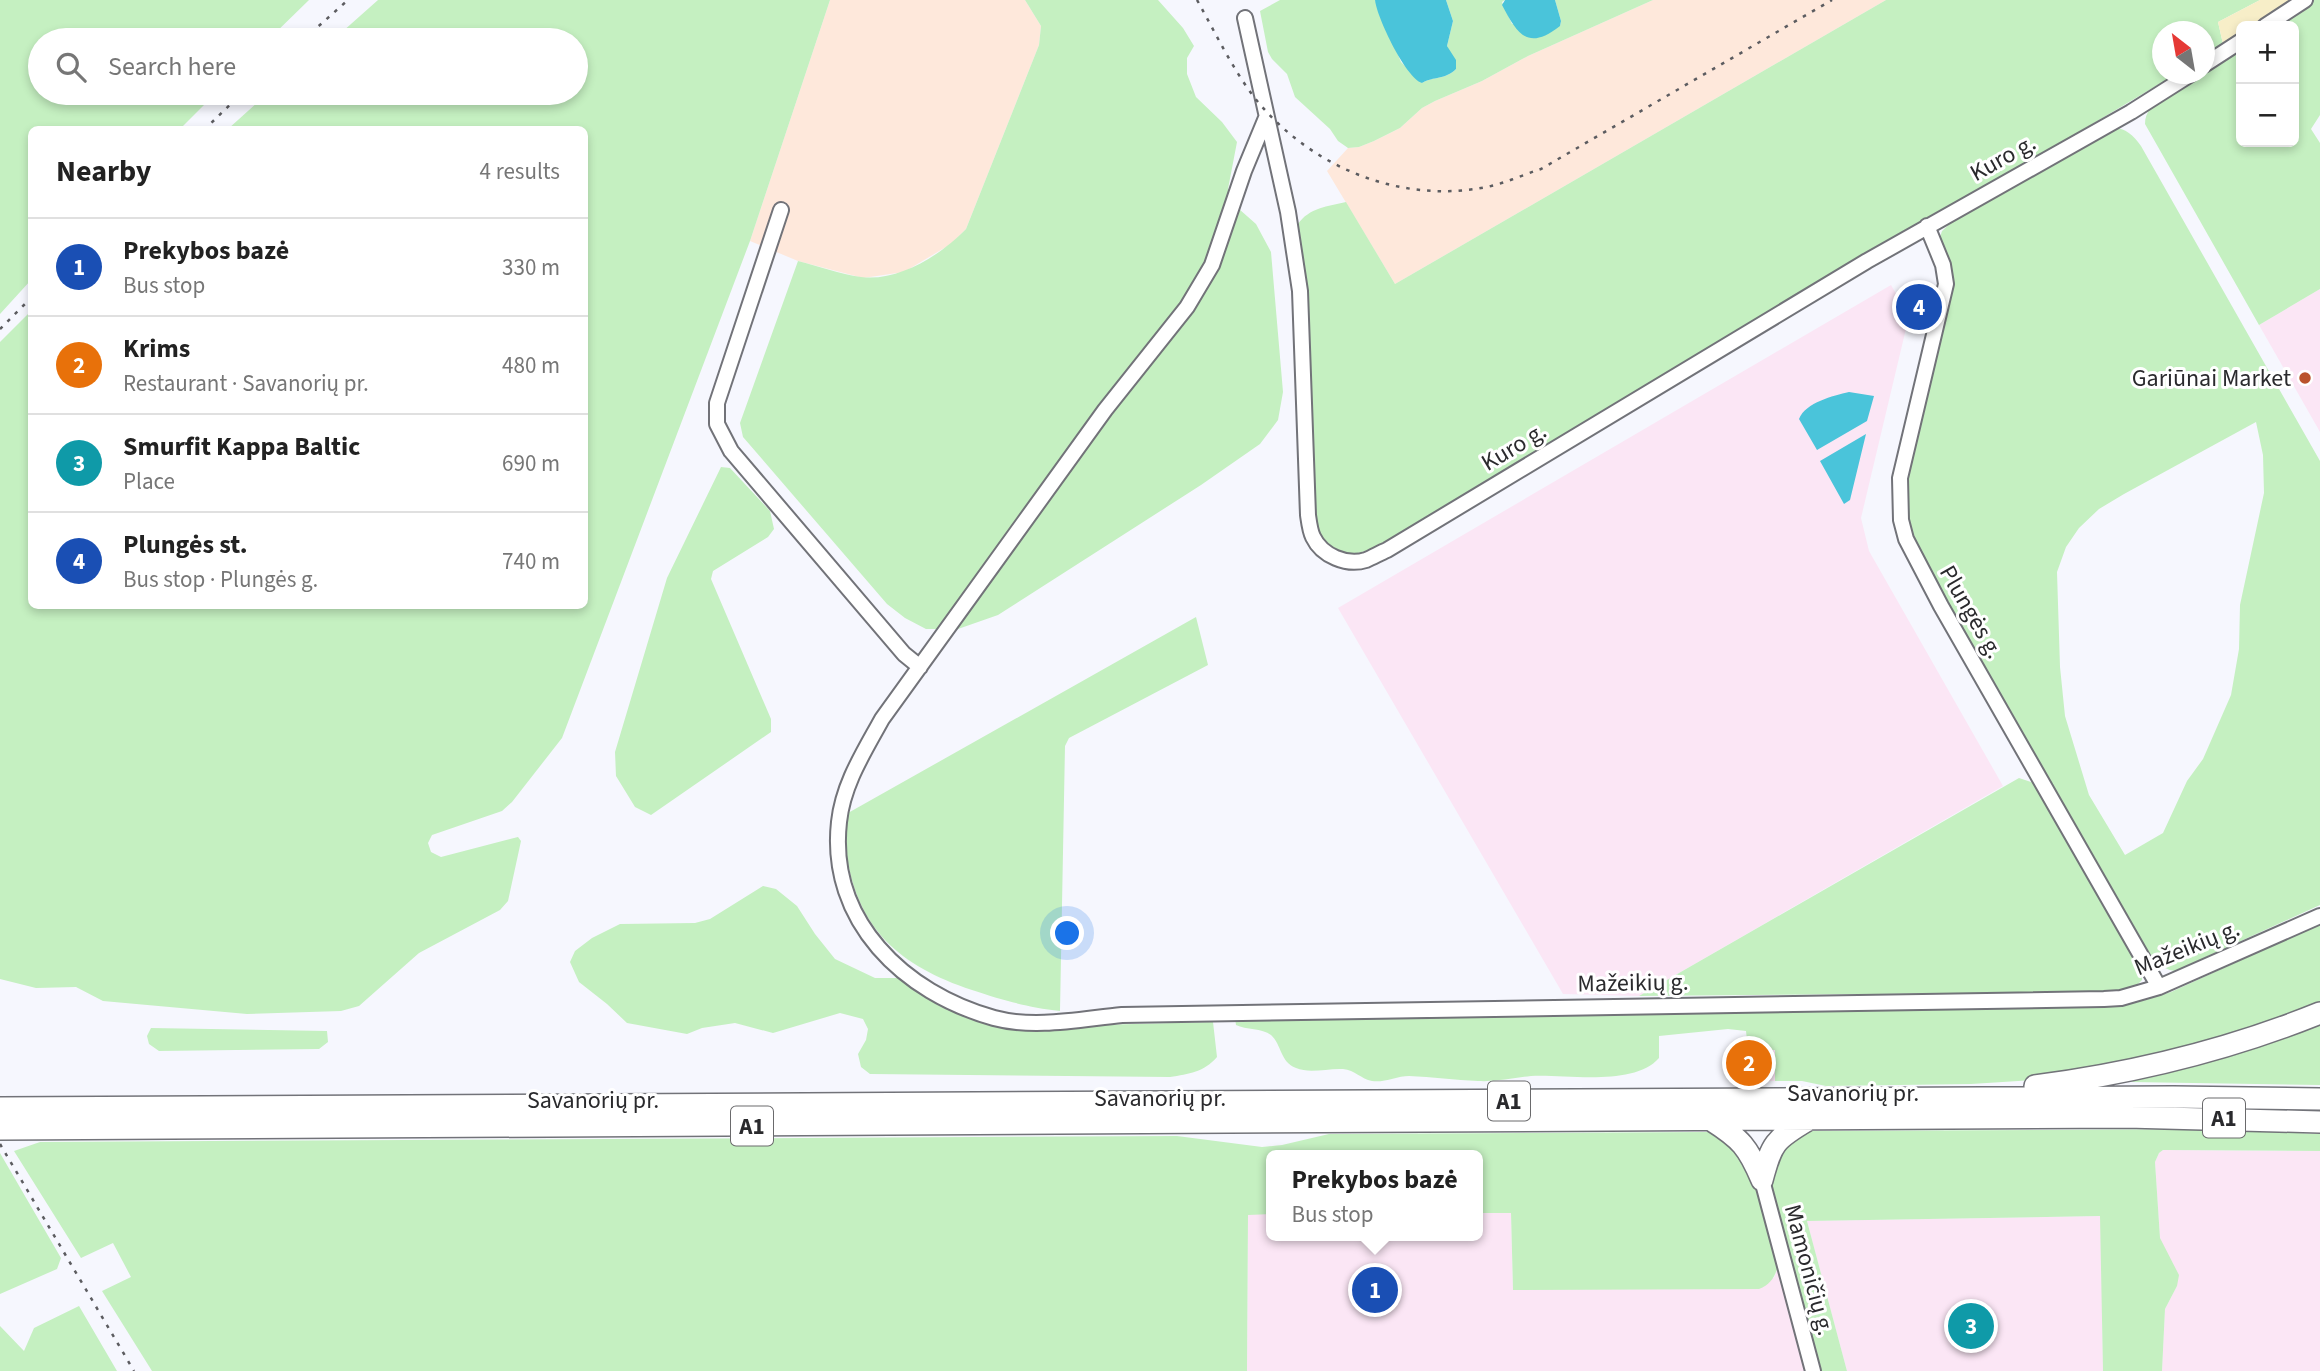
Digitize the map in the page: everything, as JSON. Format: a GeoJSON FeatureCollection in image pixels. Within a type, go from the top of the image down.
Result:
{"type":"FeatureCollection","features":[{"type":"Feature","properties":{"kind":"highway"},"geometry":{"type":"LineString","coordinates":[[1944,1097],[2058,1083],[2155,1067],[2259,1037],[2320,1013]]}},
{"type":"Feature","properties":{"kind":"highway","name":"Savanorių pr."},"geometry":{"type":"LineString","coordinates":[[3,1119],[1944,1097],[2320,1100]]}},
{"type":"Feature","properties":{"kind":"highway","name":"Savanorių pr."},"geometry":{"type":"LineString","coordinates":[[3,1119],[1711,1120],[2127,1117],[2320,1122]]}},
{"type":"Feature","properties":{"kind":"highway"},"geometry":{"type":"LineString","coordinates":[[1762,1180],[1773,1144],[1785,1133],[1810,1119]]}},
{"type":"Feature","properties":{"kind":"highway"},"geometry":{"type":"LineString","coordinates":[[1711,1120],[1737,1136],[1754,1160],[1762,1180]]}},
{"type":"Feature","properties":{"kind":"street"},"geometry":{"type":"LineString","coordinates":[[2272,21],[2305,0]]}},
{"type":"Feature","properties":{"kind":"street","name":"Kuro g."},"geometry":{"type":"LineString","coordinates":[[1245,18],[1288,212],[1300,291],[1308,515],[1314,538],[1324,551],[1338,559],[1351,562],[1366,560],[1387,550],[1927,226],[2131,112],[2175,84]]}},
{"type":"Feature","properties":{"kind":"street"},"geometry":{"type":"LineString","coordinates":[[2215,58],[2236,44]]}},
{"type":"Feature","properties":{"kind":"street","name":"Mažeikių g."},"geometry":{"type":"LineString","coordinates":[[1266,118],[1244,171],[1212,265],[1187,307],[1105,410],[882,719],[855,769],[845,793],[839,821],[838,846],[843,875],[852,907],[863,930],[892,964],[936,994],[995,1018],[1037,1023],[1136,1015],[2104,999],[2121,998],[2159,987],[2320,916]]}},
{"type":"Feature","properties":{"kind":"street"},"geometry":{"type":"LineString","coordinates":[[781,210],[717,403],[717,424],[731,451],[904,654],[920,667]]}},
{"type":"Feature","properties":{"kind":"street","name":"Plungės g."},"geometry":{"type":"LineString","coordinates":[[1927,226],[1944,265],[1946,284],[1900,478],[1899,501],[1906,540],[2159,987]]}},
{"type":"Feature","properties":{"kind":"street","name":"Mamoničių g."},"geometry":{"type":"LineString","coordinates":[[1762,1180],[1813,1371]]}},
{"type":"Feature","properties":{"kind":"shaded area"},"geometry":{"type":"Polygon","coordinates":[[[830,0],[1025,0],[1041,26],[1039,45],[966,229],[951,244],[904,272],[863,278],[798,261],[750,241],[830,0]]]}},
{"type":"Feature","properties":{"kind":"shaded area"},"geometry":{"type":"Polygon","coordinates":[[[1653,0],[1886,0],[1395,284],[1327,171],[1348,148],[1359,147],[1400,128],[1422,108],[1435,101],[1653,0]]]}},
{"type":"Feature","properties":{"kind":"shaded area"},"geometry":{"type":"Polygon","coordinates":[[[1891,285],[1909,316],[1861,518],[1869,551],[2003,786],[1639,996],[1563,994],[1338,608],[1891,285]]]}},
{"type":"Feature","properties":{"kind":"shaded area","name":"Gariūnai Market"},"geometry":{"type":"Polygon","coordinates":[[[2320,289],[2320,432],[2259,325],[2320,289]]]}},
{"type":"Feature","properties":{"kind":"shaded area"},"geometry":{"type":"Polygon","coordinates":[[[1735,1049],[1775,1050],[1775,1081],[1735,1081],[1735,1049]]]}},
{"type":"Feature","properties":{"kind":"shaded area"},"geometry":{"type":"Polygon","coordinates":[[[2163,1150],[2320,1151],[2320,1371],[2162,1371],[2165,1309],[2177,1286],[2173,1263],[2165,1253],[2160,1238],[2155,1162],[2159,1153],[2163,1150]]]}},
{"type":"Feature","properties":{"kind":"shaded area"},"geometry":{"type":"Polygon","coordinates":[[[1511,1212],[1513,1290],[1774,1278],[1778,1267],[1805,1371],[1247,1371],[1248,1214],[1266,1214],[1266,1241],[1483,1241],[1483,1213],[1511,1212]]]}},
{"type":"Feature","properties":{"kind":"shaded area"},"geometry":{"type":"Polygon","coordinates":[[[2101,1216],[2103,1371],[1847,1371],[1807,1221],[2101,1216]]]}},
{"type":"Feature","properties":{"kind":"green space"},"geometry":{"type":"Polygon","coordinates":[[[0,0],[309,0],[280,28],[28,28],[28,105],[204,105],[183,126],[28,126],[28,283],[0,314],[0,0]]]}},
{"type":"Feature","properties":{"kind":"green space"},"geometry":{"type":"Polygon","coordinates":[[[378,0],[830,0],[750,241],[562,738],[502,811],[432,835],[428,843],[431,852],[441,857],[518,837],[521,841],[508,901],[500,910],[419,953],[359,1006],[341,1011],[247,1014],[103,1001],[76,987],[36,988],[0,979],[0,342],[28,314],[28,609],[588,609],[588,126],[231,126],[255,105],[588,105],[588,28],[346,28],[378,0]]]}},
{"type":"Feature","properties":{"kind":"green space"},"geometry":{"type":"Polygon","coordinates":[[[1025,0],[1158,0],[1183,28],[1194,46],[1187,58],[1187,74],[1196,97],[1222,122],[1237,142],[1228,189],[1239,209],[1256,224],[1271,252],[1283,392],[1278,420],[1260,444],[1201,485],[998,615],[958,629],[926,629],[887,604],[743,437],[740,423],[798,261],[861,277],[889,275],[904,271],[932,257],[966,229],[1039,45],[1041,26],[1025,0]]]}},
{"type":"Feature","properties":{"kind":"green space"},"geometry":{"type":"Polygon","coordinates":[[[1280,0],[1375,0],[1401,62],[1422,83],[1448,75],[1456,69],[1447,46],[1453,21],[1446,0],[1505,0],[1502,2],[1512,24],[1560,26],[1555,0],[1653,0],[1435,101],[1422,108],[1400,128],[1374,141],[1348,148],[1295,97],[1287,74],[1268,52],[1260,11],[1280,0]]]}},
{"type":"Feature","properties":{"kind":"green space"},"geometry":{"type":"Polygon","coordinates":[[[1886,0],[2260,0],[2218,22],[2223,44],[2215,49],[2215,21],[2152,21],[2152,84],[2159,84],[1987,187],[1849,263],[1389,539],[1359,553],[1343,553],[1325,542],[1319,535],[1315,522],[1298,224],[1319,208],[1346,202],[1395,284],[1886,0]]]}},
{"type":"Feature","properties":{"kind":"green space"},"geometry":{"type":"Polygon","coordinates":[[[2314,0],[2320,0],[2320,115],[2311,129],[2320,143],[2320,289],[2259,325],[2145,124],[2151,107],[2157,100],[2182,84],[2215,84],[2215,64],[2236,50],[2236,147],[2299,147],[2299,21],[2281,21],[2314,0]]]}},
{"type":"Feature","properties":{"kind":"green space"},"geometry":{"type":"Polygon","coordinates":[[[2113,128],[2129,133],[2141,146],[2320,461],[2320,905],[2175,971],[2161,966],[2145,947],[1939,593],[1920,558],[1906,519],[1906,476],[1950,292],[1939,240],[1942,231],[1956,218],[2113,128]],[[2256,422],[2124,494],[2099,509],[2079,528],[2066,547],[2057,572],[2060,667],[2065,716],[2089,795],[2125,855],[2163,833],[2187,781],[2203,759],[2231,695],[2239,649],[2240,605],[2264,493],[2263,455],[2256,422]]]}},
{"type":"Feature","properties":{"kind":"green space"},"geometry":{"type":"Polygon","coordinates":[[[721,467],[730,468],[770,511],[774,529],[768,537],[713,571],[711,579],[771,719],[771,732],[651,815],[635,807],[616,776],[615,752],[667,578],[721,467]]]}},
{"type":"Feature","properties":{"kind":"green space"},"geometry":{"type":"Polygon","coordinates":[[[1196,617],[1208,665],[1069,738],[1065,746],[1060,1011],[1006,1000],[946,980],[903,956],[886,941],[871,923],[851,878],[846,850],[848,813],[1196,617]]]}},
{"type":"Feature","properties":{"kind":"green space"},"geometry":{"type":"Polygon","coordinates":[[[2019,778],[2034,783],[2142,971],[2142,980],[2133,989],[2117,992],[1639,996],[2019,778]]]}},
{"type":"Feature","properties":{"kind":"green space"},"geometry":{"type":"Polygon","coordinates":[[[763,886],[776,889],[797,906],[835,959],[875,978],[899,978],[927,997],[1014,1027],[1213,1022],[1217,1057],[1201,1069],[1170,1077],[870,1074],[861,1067],[858,1054],[866,1040],[868,1029],[863,1019],[840,1013],[773,1033],[735,1023],[702,1028],[687,1034],[627,1023],[579,982],[570,962],[575,951],[592,938],[620,924],[695,923],[710,919],[763,886]]]}},
{"type":"Feature","properties":{"kind":"green space"},"geometry":{"type":"Polygon","coordinates":[[[2320,924],[2320,1008],[2237,1040],[2035,1080],[1971,1084],[1826,1086],[1802,1081],[1775,1081],[1775,1050],[1748,1049],[1746,1031],[1728,1029],[1659,1036],[1659,1058],[1648,1067],[1617,1076],[1531,1076],[1485,1081],[1409,1076],[1377,1081],[1343,1069],[1313,1071],[1296,1068],[1287,1062],[1271,1035],[1236,1025],[1235,1018],[1912,1005],[2106,1006],[2135,1003],[2171,992],[2320,924]]]}},
{"type":"Feature","properties":{"kind":"green space"},"geometry":{"type":"Polygon","coordinates":[[[2320,1020],[2320,1085],[2130,1082],[2260,1043],[2320,1020]]]}},
{"type":"Feature","properties":{"kind":"green space"},"geometry":{"type":"Polygon","coordinates":[[[151,1028],[327,1031],[328,1042],[319,1049],[159,1051],[149,1044],[147,1036],[151,1028]]]}},
{"type":"Feature","properties":{"kind":"green space"},"geometry":{"type":"Polygon","coordinates":[[[2211,1129],[2320,1134],[2320,1151],[2163,1150],[2159,1153],[2155,1162],[2160,1238],[2179,1275],[2177,1286],[2165,1309],[2162,1371],[2103,1371],[2100,1216],[1807,1221],[1847,1371],[1821,1371],[1769,1179],[1776,1148],[1807,1131],[2211,1129]]]}},
{"type":"Feature","properties":{"kind":"green space"},"geometry":{"type":"Polygon","coordinates":[[[1722,1133],[1749,1162],[1778,1267],[1771,1281],[1759,1289],[1513,1290],[1511,1213],[1483,1213],[1483,1150],[1266,1150],[1266,1214],[1248,1215],[1247,1371],[152,1371],[102,1291],[131,1277],[113,1243],[81,1258],[14,1151],[40,1142],[1177,1136],[1262,1147],[1329,1134],[1722,1133]]]}},
{"type":"Feature","properties":{"kind":"green space"},"geometry":{"type":"Polygon","coordinates":[[[0,1153],[61,1258],[57,1269],[0,1294],[0,1153]]]}},
{"type":"Feature","properties":{"kind":"green space"},"geometry":{"type":"Polygon","coordinates":[[[79,1306],[117,1371],[0,1371],[0,1326],[24,1351],[34,1328],[79,1306]]]}},
{"type":"Feature","properties":{"kind":"sand"},"geometry":{"type":"Polygon","coordinates":[[[2260,0],[2292,0],[2259,21],[2236,21],[2236,35],[2223,44],[2218,22],[2260,0]]]}},
{"type":"Feature","properties":{"kind":"water"},"geometry":{"type":"Polygon","coordinates":[[[1375,0],[1446,0],[1453,21],[1447,46],[1456,60],[1456,69],[1448,75],[1422,83],[1415,79],[1393,46],[1375,0]]]}},
{"type":"Feature","properties":{"kind":"water"},"geometry":{"type":"Polygon","coordinates":[[[1505,0],[1555,0],[1560,26],[1539,38],[1524,36],[1502,5],[1505,0]]]}},
{"type":"Feature","properties":{"kind":"water"},"geometry":{"type":"Polygon","coordinates":[[[1849,392],[1874,396],[1867,421],[1817,450],[1799,419],[1814,404],[1849,392]]]}},
{"type":"Feature","properties":{"kind":"water"},"geometry":{"type":"Polygon","coordinates":[[[1866,434],[1850,500],[1844,504],[1820,461],[1866,434]]]}},
{"type":"Feature","properties":{"kind":"railway"},"geometry":{"type":"LineString","coordinates":[[316,28],[348,0]]}},
{"type":"Feature","properties":{"kind":"railway"},"geometry":{"type":"LineString","coordinates":[[1197,0],[1254,97],[1276,122],[1302,143],[1330,161],[1391,185],[1458,191],[1491,186],[1541,169],[1832,0]]}},
{"type":"Feature","properties":{"kind":"railway"},"geometry":{"type":"LineString","coordinates":[[208,126],[230,105]]}},
{"type":"Feature","properties":{"kind":"railway"},"geometry":{"type":"LineString","coordinates":[[0,329],[28,301]]}},
{"type":"Feature","properties":{"kind":"railway"},"geometry":{"type":"LineString","coordinates":[[0,1144],[134,1371]]}},
{"type":"Feature","properties":{"kind":"place","name":"Plungės st."},"geometry":{"type":"Point","coordinates":[1919,307]}},
{"type":"Feature","properties":{"kind":"place","name":"Gariūnai Market"},"geometry":{"type":"Point","coordinates":[2305,378]}},
{"type":"Feature","properties":{"kind":"place","name":"Krims"},"geometry":{"type":"Point","coordinates":[1749,1063]}},
{"type":"Feature","properties":{"kind":"place","name":"Prekybos bazė"},"geometry":{"type":"Point","coordinates":[1375,1290]}},
{"type":"Feature","properties":{"kind":"place","name":"Smurfit Kappa Baltic"},"geometry":{"type":"Point","coordinates":[1971,1326]}}]}
